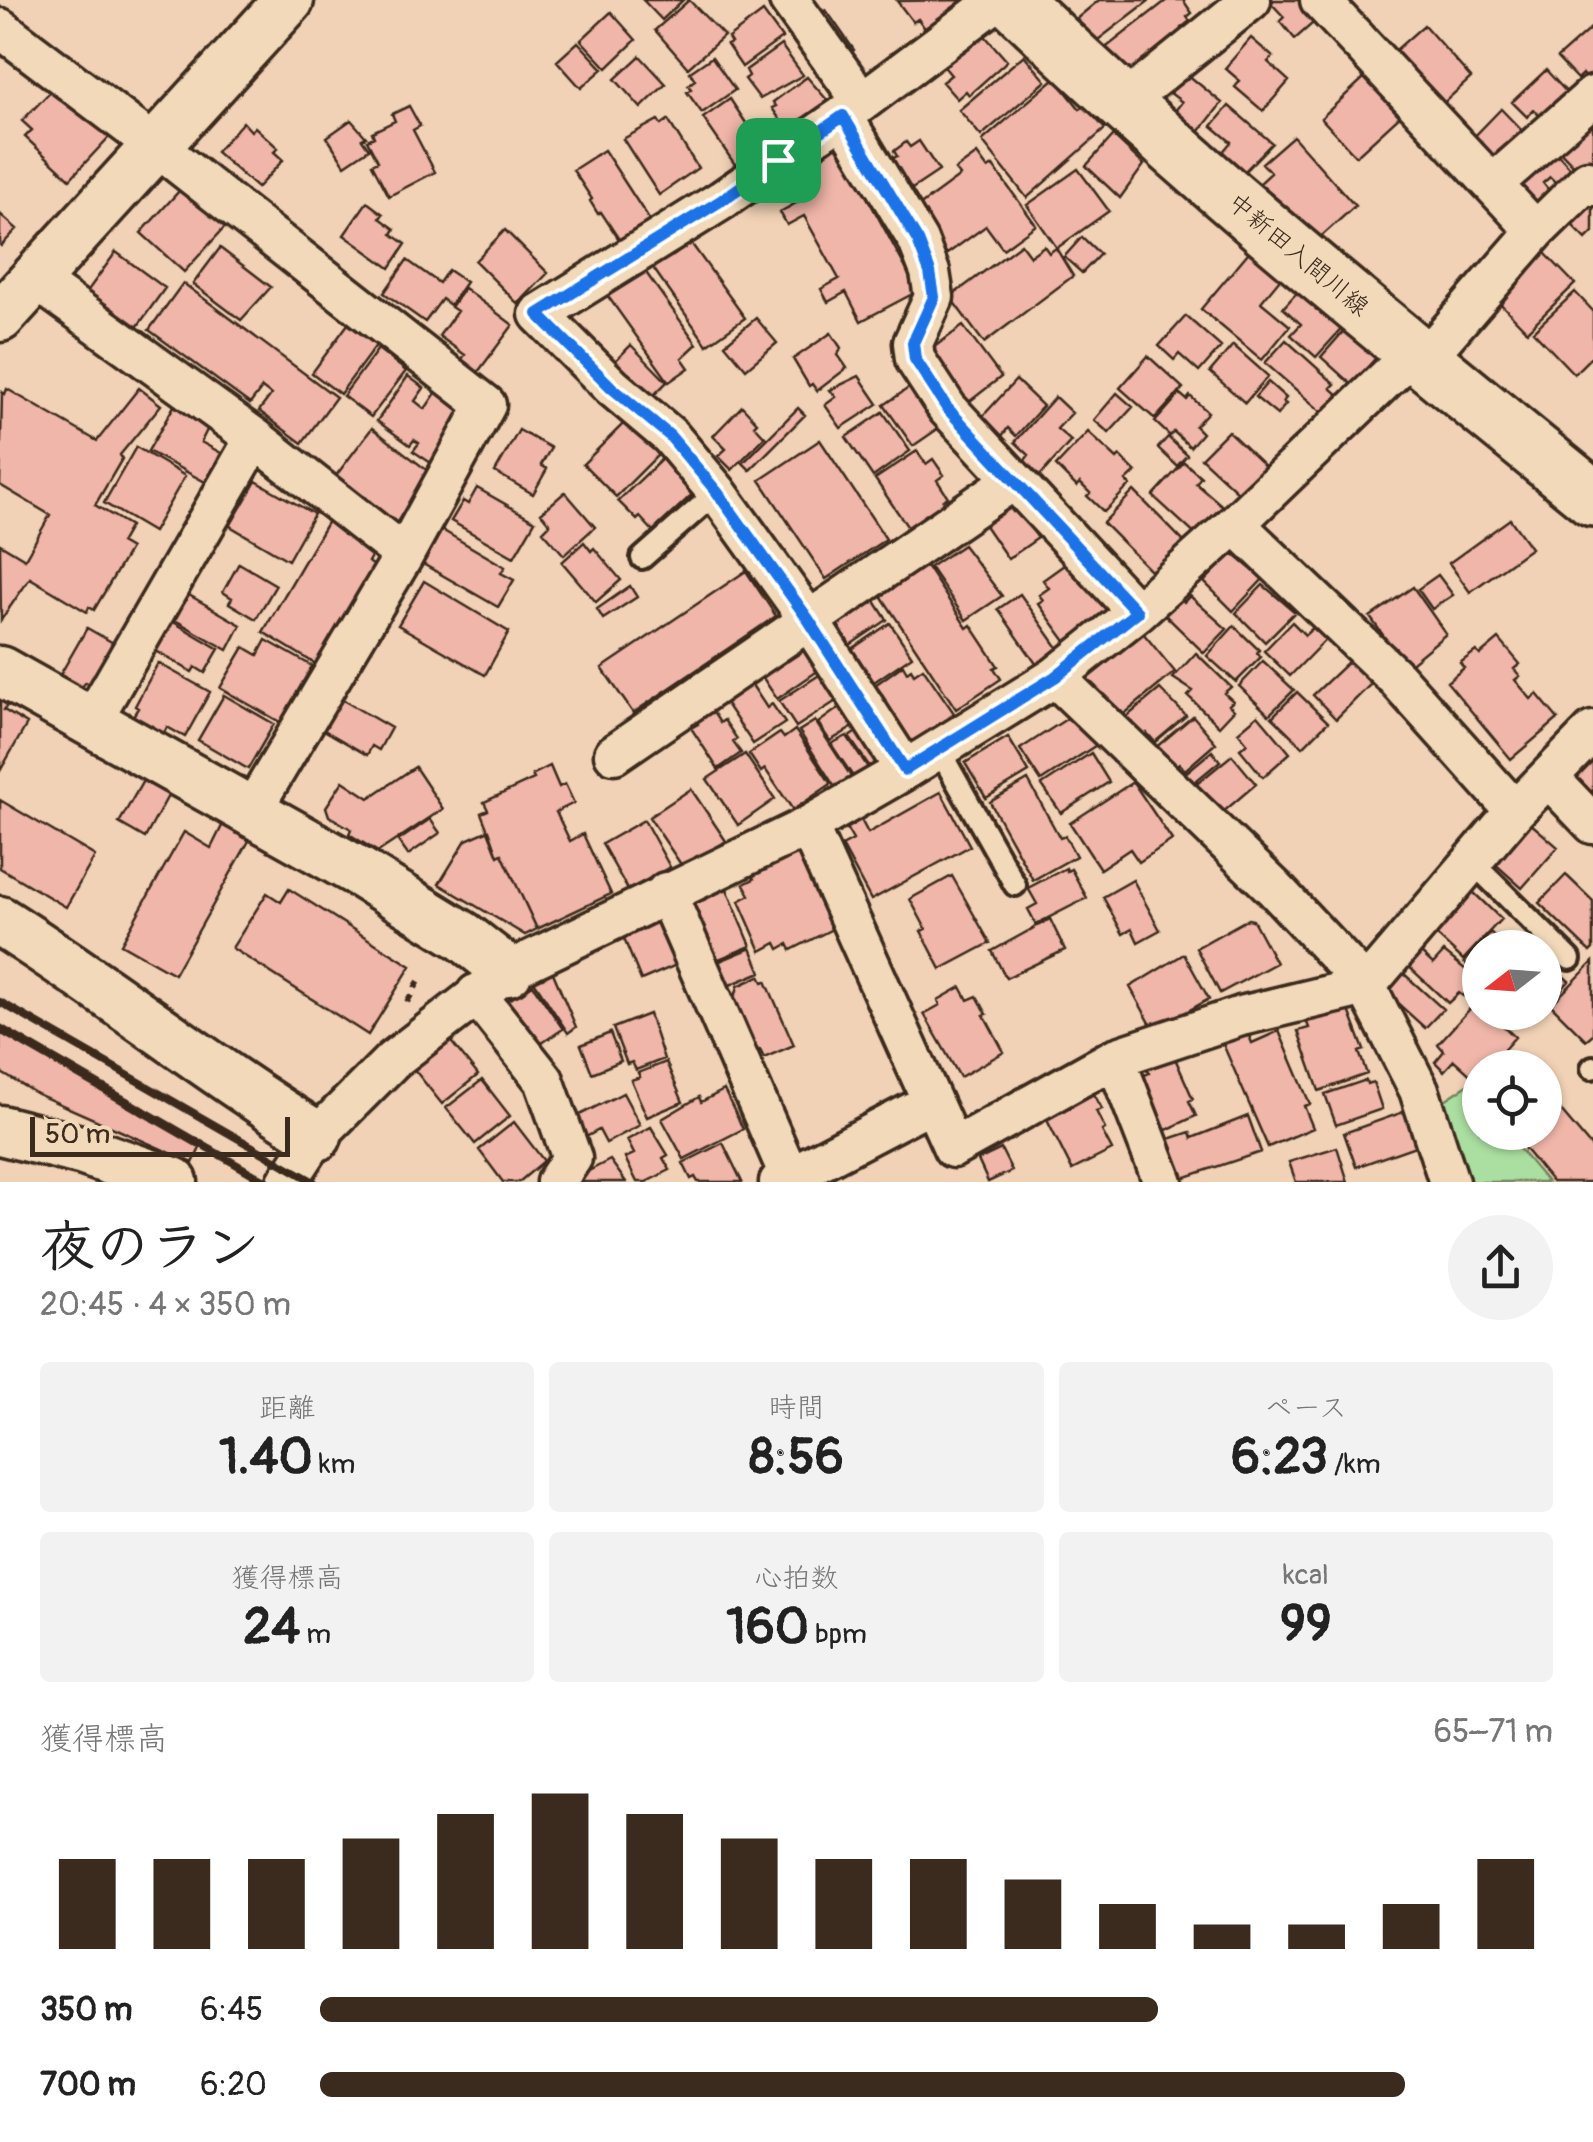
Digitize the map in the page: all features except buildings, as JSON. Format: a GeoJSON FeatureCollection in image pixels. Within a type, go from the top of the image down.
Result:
{"type":"FeatureCollection","features":[{"type":"Feature","properties":{"kind":"main road","name":"中新田入間川線"},"geometry":{"type":"LineString","coordinates":[[1013,0],[1121,105],[1418,357],[1593,498]]}},
{"type":"Feature","properties":{"kind":"street"},"geometry":{"type":"LineString","coordinates":[[0,317],[289,0]]}},
{"type":"Feature","properties":{"kind":"street"},"geometry":{"type":"LineString","coordinates":[[788,0],[852,108],[930,272],[934,297],[913,343],[915,359],[947,408],[1137,612]]}},
{"type":"Feature","properties":{"kind":"street"},"geometry":{"type":"LineString","coordinates":[[905,770],[808,619],[717,492],[670,436],[612,388],[538,314],[722,200],[998,0]]}},
{"type":"Feature","properties":{"kind":"street"},"geometry":{"type":"LineString","coordinates":[[1121,105],[1252,0]]}},
{"type":"Feature","properties":{"kind":"street"},"geometry":{"type":"LineString","coordinates":[[1320,0],[1536,231]]}},
{"type":"Feature","properties":{"kind":"street"},"geometry":{"type":"LineString","coordinates":[[0,28],[486,405],[404,555],[251,812]]}},
{"type":"Feature","properties":{"kind":"street"},"geometry":{"type":"LineString","coordinates":[[1493,184],[1593,96]]}},
{"type":"Feature","properties":{"kind":"street"},"geometry":{"type":"LineString","coordinates":[[287,1182],[317,1136],[393,1060],[492,983],[666,892],[808,826],[1055,677],[1137,612],[1236,524],[1418,357],[1588,180],[1593,186]]}},
{"type":"Feature","properties":{"kind":"street"},"geometry":{"type":"LineString","coordinates":[[36,279],[255,438],[404,555]]}},
{"type":"Feature","properties":{"kind":"street"},"geometry":{"type":"LineString","coordinates":[[91,722],[255,438]]}},
{"type":"Feature","properties":{"kind":"street"},"geometry":{"type":"LineString","coordinates":[[614,754],[1014,480]]}},
{"type":"Feature","properties":{"kind":"street"},"geometry":{"type":"LineString","coordinates":[[1236,524],[1396,678],[1515,812]]}},
{"type":"Feature","properties":{"kind":"street"},"geometry":{"type":"LineString","coordinates":[[0,671],[448,927],[492,983],[544,1080],[572,1158],[556,1182]]}},
{"type":"Feature","properties":{"kind":"street"},"geometry":{"type":"LineString","coordinates":[[1055,677],[1274,888],[1366,986],[1419,1090],[1449,1182]]}},
{"type":"Feature","properties":{"kind":"street"},"geometry":{"type":"LineString","coordinates":[[808,826],[953,1148],[1115,1058],[1241,1016],[1366,986],[1515,812],[1593,731]]}},
{"type":"Feature","properties":{"kind":"street"},"geometry":{"type":"LineString","coordinates":[[1548,777],[1593,824]]}},
{"type":"Feature","properties":{"kind":"street"},"geometry":{"type":"LineString","coordinates":[[666,892],[787,1180],[930,1103]]}},
{"type":"Feature","properties":{"kind":"street"},"geometry":{"type":"LineString","coordinates":[[0,921],[118,998],[238,1088],[317,1136]]}},
{"type":"Feature","properties":{"kind":"street"},"geometry":{"type":"LineString","coordinates":[[1115,1058],[1163,1182]]}},
{"type":"Feature","properties":{"kind":"street"},"geometry":{"type":"LineString","coordinates":[[0,1130],[84,1151],[173,1182]]}},
{"type":"Feature","properties":{"kind":"lane"},"geometry":{"type":"LineString","coordinates":[[642,558],[717,492]]}},
{"type":"Feature","properties":{"kind":"lane"},"geometry":{"type":"LineString","coordinates":[[938,750],[1016,884]]}},
{"type":"Feature","properties":{"kind":"lane"},"geometry":{"type":"LineString","coordinates":[[1472,862],[1570,959]]}},
{"type":"Feature","properties":{"kind":"green space"},"geometry":{"type":"Polygon","coordinates":[[[1462,1089],[1462,1150],[1520,1150],[1547,1182],[1464,1182],[1437,1105],[1462,1089]]]}},
{"type":"Feature","properties":{"kind":"railway"},"geometry":{"type":"LineString","coordinates":[[0,1002],[314,1182]]}},
{"type":"Feature","properties":{"kind":"railway"},"geometry":{"type":"LineString","coordinates":[[0,1028],[267,1182]]}},
{"type":"Feature","properties":{"kind":"route"},"geometry":{"type":"LineString","coordinates":[[843,116],[918,241],[930,272],[934,297],[913,343],[915,359],[947,408],[1137,612],[1055,677],[905,770],[808,619],[717,492],[670,436],[612,388],[538,314],[722,200],[778,160],[843,116]]}}]}
